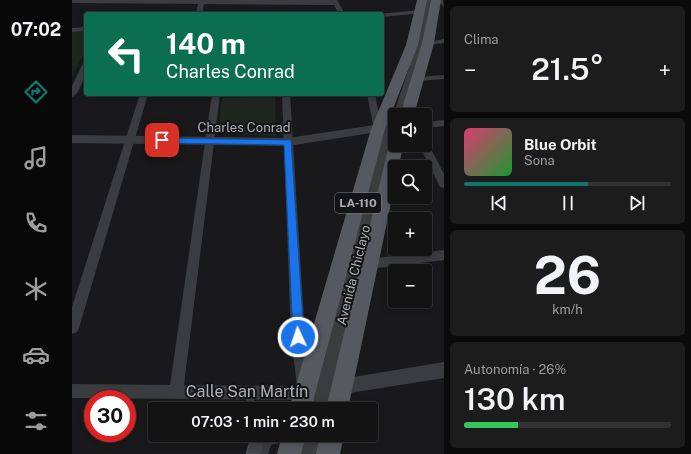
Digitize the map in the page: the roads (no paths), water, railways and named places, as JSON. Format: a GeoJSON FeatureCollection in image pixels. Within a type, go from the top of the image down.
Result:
{"type":"FeatureCollection","features":[{"type":"Feature","properties":{"kind":"main road"},"geometry":{"type":"LineString","coordinates":[[409,108],[428,43],[436,0]]}},
{"type":"Feature","properties":{"kind":"main road","name":"Avenida Chiclayo"},"geometry":{"type":"LineString","coordinates":[[394,108],[424,4]]}},
{"type":"Feature","properties":{"kind":"main road","name":"Avenida Chiclayo"},"geometry":{"type":"LineString","coordinates":[[302,401],[388,128]]}},
{"type":"Feature","properties":{"kind":"main road","name":"Avenida Chiclayo"},"geometry":{"type":"LineString","coordinates":[[336,402],[333,387],[369,264],[394,152]]}},
{"type":"Feature","properties":{"kind":"main road"},"geometry":{"type":"LineString","coordinates":[[328,454],[331,442]]}},
{"type":"Feature","properties":{"kind":"street"},"geometry":{"type":"LineString","coordinates":[[440,0],[444,5]]}},
{"type":"Feature","properties":{"kind":"street"},"geometry":{"type":"LineString","coordinates":[[72,1],[335,2],[341,12]]}},
{"type":"Feature","properties":{"kind":"street"},"geometry":{"type":"LineString","coordinates":[[199,12],[202,1]]}},
{"type":"Feature","properties":{"kind":"street"},"geometry":{"type":"LineString","coordinates":[[384,14],[424,4]]}},
{"type":"Feature","properties":{"kind":"street","name":"Avenida Chiclayo"},"geometry":{"type":"LineString","coordinates":[[396,108],[414,68],[424,4]]}},
{"type":"Feature","properties":{"kind":"street"},"geometry":{"type":"LineString","coordinates":[[72,30],[84,30]]}},
{"type":"Feature","properties":{"kind":"street"},"geometry":{"type":"LineString","coordinates":[[428,43],[444,41]]}},
{"type":"Feature","properties":{"kind":"street"},"geometry":{"type":"LineString","coordinates":[[72,94],[84,70]]}},
{"type":"Feature","properties":{"kind":"street"},"geometry":{"type":"LineString","coordinates":[[418,78],[444,77]]}},
{"type":"Feature","properties":{"kind":"street"},"geometry":{"type":"LineString","coordinates":[[72,328],[143,96]]}},
{"type":"Feature","properties":{"kind":"street"},"geometry":{"type":"LineString","coordinates":[[176,392],[216,96]]}},
{"type":"Feature","properties":{"kind":"street"},"geometry":{"type":"LineString","coordinates":[[286,96],[302,401]]}},
{"type":"Feature","properties":{"kind":"street"},"geometry":{"type":"LineString","coordinates":[[372,96],[388,119]]}},
{"type":"Feature","properties":{"kind":"street","name":"Charles Conrad"},"geometry":{"type":"LineString","coordinates":[[72,139],[288,142],[388,122]]}},
{"type":"Feature","properties":{"kind":"street"},"geometry":{"type":"LineString","coordinates":[[432,124],[444,123]]}},
{"type":"Feature","properties":{"kind":"street","name":"Avenida Chiclayo"},"geometry":{"type":"LineString","coordinates":[[324,402],[333,387],[388,131]]}},
{"type":"Feature","properties":{"kind":"street"},"geometry":{"type":"LineString","coordinates":[[428,152],[443,181]]}},
{"type":"Feature","properties":{"kind":"street"},"geometry":{"type":"LineString","coordinates":[[369,264],[444,255]]}},
{"type":"Feature","properties":{"kind":"street","name":"Calle San Martín"},"geometry":{"type":"LineString","coordinates":[[72,391],[248,393],[302,401],[333,387],[444,370]]}},
{"type":"Feature","properties":{"kind":"street"},"geometry":{"type":"LineString","coordinates":[[299,442],[308,454]]}},
{"type":"Feature","properties":{"kind":"lane"},"geometry":{"type":"LineString","coordinates":[[248,393],[250,402]]}},
{"type":"Feature","properties":{"kind":"lane"},"geometry":{"type":"LineString","coordinates":[[264,454],[268,442]]}}]}
